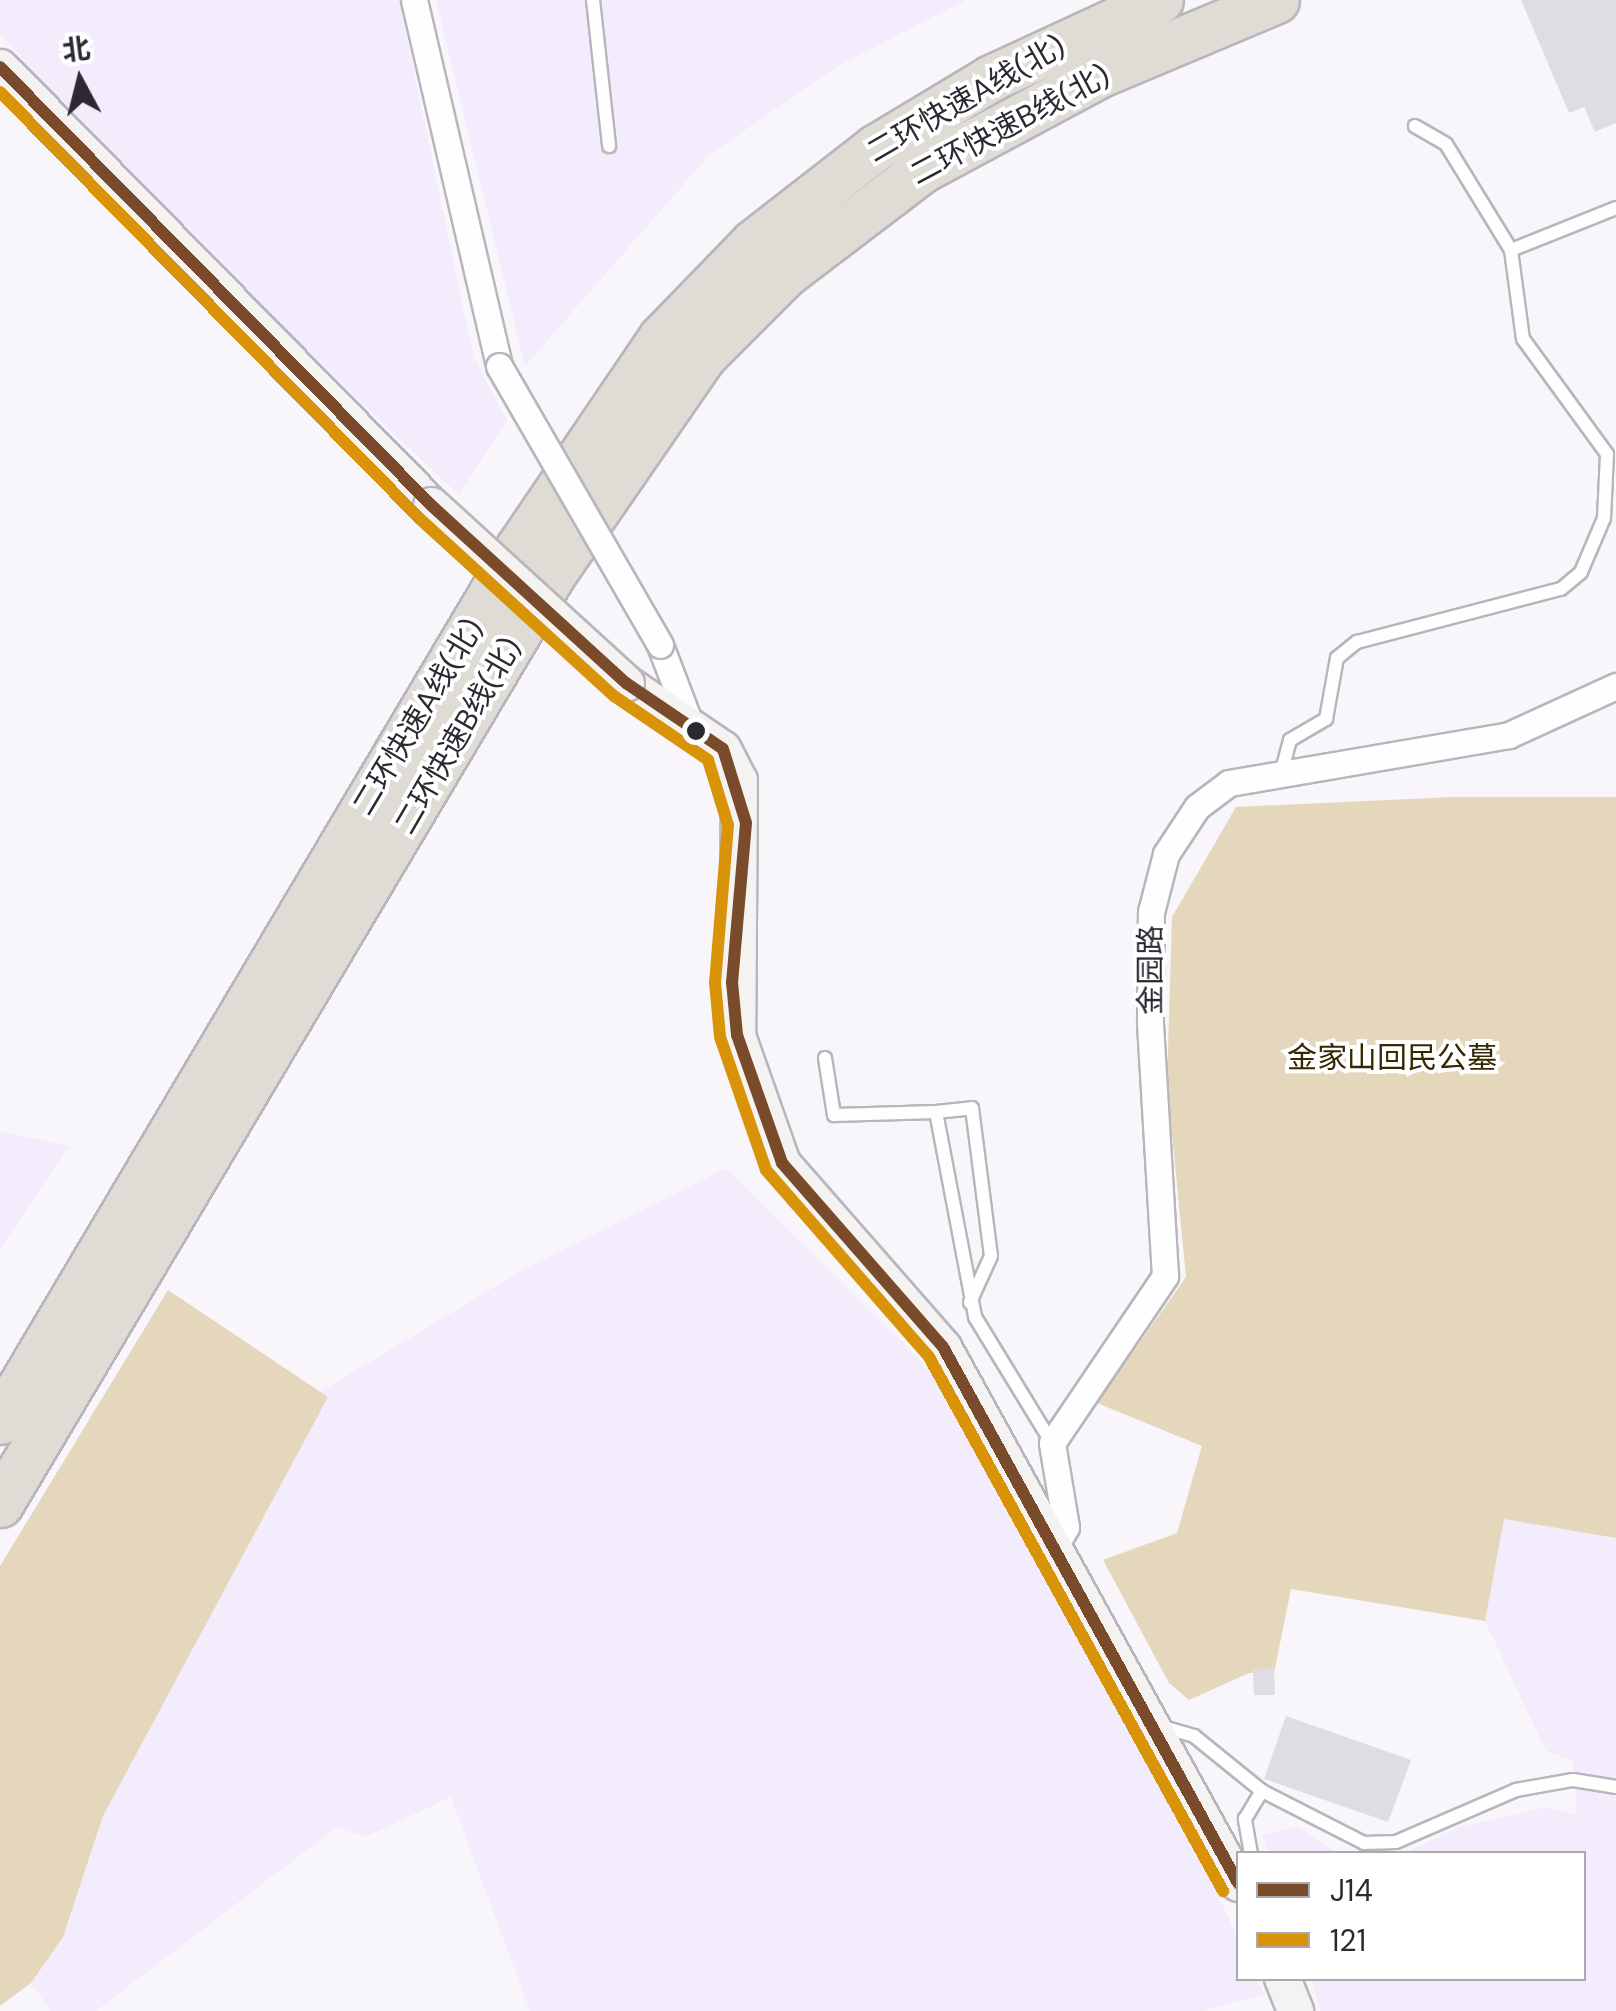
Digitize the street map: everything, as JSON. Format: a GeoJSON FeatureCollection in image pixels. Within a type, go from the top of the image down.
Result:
{"type":"FeatureCollection","features":[{"type":"Feature","properties":{"kind":"highway","name":"二环快速A线(北)"},"geometry":{"type":"LineString","coordinates":[[0,1421],[519,547],[661,338],[829,182],[991,78],[1160,0]]}},
{"type":"Feature","properties":{"kind":"highway","name":"二环快速B线(北)"},"geometry":{"type":"LineString","coordinates":[[0,1504],[552,575],[703,356],[785,274],[922,169],[1098,75],[1276,0]]}},
{"type":"Feature","properties":{"kind":"street"},"geometry":{"type":"LineString","coordinates":[[414,0],[499,366],[660,645],[689,722]]}},
{"type":"Feature","properties":{"kind":"street"},"geometry":{"type":"LineString","coordinates":[[0,66],[431,505],[626,682],[723,749],[739,780],[746,823],[732,982],[750,1094],[782,1162],[944,1347],[1155,1725],[1236,1879]]}},
{"type":"Feature","properties":{"kind":"street","name":"金园路"},"geometry":{"type":"LineString","coordinates":[[1052,1442],[1165,1276],[1150,1021],[1150,912],[1166,854],[1197,806],[1229,783],[1282,770],[1509,735],[1616,686]]}},
{"type":"Feature","properties":{"kind":"street"},"geometry":{"type":"LineString","coordinates":[[1052,1442],[1066,1527],[1055,1546]]}},
{"type":"Feature","properties":{"kind":"street"},"geometry":{"type":"LineString","coordinates":[[1283,1981],[1295,2011]]}},
{"type":"Feature","properties":{"kind":"lane"},"geometry":{"type":"LineString","coordinates":[[592,0],[609,146]]}},
{"type":"Feature","properties":{"kind":"lane"},"geometry":{"type":"LineString","coordinates":[[1078,35],[1115,0]]}},
{"type":"Feature","properties":{"kind":"lane"},"geometry":{"type":"LineString","coordinates":[[1282,770],[1290,740],[1326,719],[1337,658],[1357,642],[1561,589],[1581,572],[1604,518],[1607,454],[1523,339],[1511,250],[1446,144],[1414,126]]}},
{"type":"Feature","properties":{"kind":"lane"},"geometry":{"type":"LineString","coordinates":[[1511,250],[1616,208]]}},
{"type":"Feature","properties":{"kind":"lane"},"geometry":{"type":"LineString","coordinates":[[826,1058],[834,1114],[972,1108],[991,1256],[970,1302]]}},
{"type":"Feature","properties":{"kind":"lane"},"geometry":{"type":"LineString","coordinates":[[936,1112],[970,1302],[1052,1442]]}},
{"type":"Feature","properties":{"kind":"lane"},"geometry":{"type":"LineString","coordinates":[[1155,1725],[1194,1736],[1262,1791],[1364,1843],[1396,1842],[1516,1790],[1574,1780],[1616,1786]]}},
{"type":"Feature","properties":{"kind":"lane"},"geometry":{"type":"LineString","coordinates":[[1251,1851],[1246,1818],[1262,1791]]}},
{"type":"Feature","properties":{"kind":"shaded area"},"geometry":{"type":"Polygon","coordinates":[[[0,0],[399,0],[473,356],[507,420],[459,495],[121,176],[0,33],[0,0]]]}},
{"type":"Feature","properties":{"kind":"shaded area"},"geometry":{"type":"Polygon","coordinates":[[[436,0],[966,0],[843,63],[710,154],[525,366],[436,0]]]}},
{"type":"Feature","properties":{"kind":"shaded area"},"geometry":{"type":"Polygon","coordinates":[[[0,1131],[69,1146],[0,1250],[0,1131]]]}},
{"type":"Feature","properties":{"kind":"shaded area"},"geometry":{"type":"Polygon","coordinates":[[[726,1168],[936,1376],[1012,1494],[1179,1810],[1236,1935],[1236,1981],[1258,1981],[1264,1994],[1202,2011],[530,2011],[451,1797],[365,1837],[337,1827],[96,2011],[51,2011],[31,1983],[63,1937],[103,1816],[328,1397],[320,1392],[519,1272],[726,1168]]]}},
{"type":"Feature","properties":{"kind":"shaded area"},"geometry":{"type":"Polygon","coordinates":[[[1504,1519],[1616,1538],[1616,2011],[1321,2011],[1312,1981],[1586,1981],[1586,1851],[1408,1851],[1463,1826],[1548,1807],[1577,1815],[1573,1761],[1546,1751],[1485,1621],[1504,1519]]]}},
{"type":"Feature","properties":{"kind":"shaded area"},"geometry":{"type":"Polygon","coordinates":[[[1299,1827],[1335,1851],[1268,1851],[1263,1834],[1299,1827]]]}},
{"type":"Feature","properties":{"kind":"green space","name":"金家山回民公墓"},"geometry":{"type":"Polygon","coordinates":[[[1452,797],[1616,797],[1616,1538],[1504,1519],[1485,1621],[1291,1589],[1274,1673],[1249,1673],[1189,1700],[1169,1683],[1103,1560],[1177,1533],[1202,1446],[1097,1403],[1186,1277],[1167,1083],[1172,917],[1236,807],[1452,797]]]}},
{"type":"Feature","properties":{"kind":"green space"},"geometry":{"type":"Polygon","coordinates":[[[168,1290],[328,1397],[103,1816],[63,1937],[31,1983],[0,2006],[0,1566],[168,1290]]]}},
{"type":"Feature","properties":{"kind":"building"},"geometry":{"type":"Polygon","coordinates":[[[1521,0],[1616,0],[1616,123],[1595,132],[1584,107],[1569,113],[1521,0]]]}},
{"type":"Feature","properties":{"kind":"building"},"geometry":{"type":"Polygon","coordinates":[[[1274,1668],[1275,1695],[1254,1695],[1253,1669],[1274,1668]]]}},
{"type":"Feature","properties":{"kind":"building"},"geometry":{"type":"Polygon","coordinates":[[[1286,1716],[1411,1760],[1388,1822],[1264,1779],[1286,1716]]]}},
{"type":"Feature","properties":{"kind":"transit line","name":"J14"},"geometry":{"type":"LineString","coordinates":[[0,67],[431,505],[626,683],[723,749],[746,823],[732,982],[737,1035],[782,1163],[943,1347],[1236,1879]]}},
{"type":"Feature","properties":{"kind":"transit line","name":"121"},"geometry":{"type":"LineString","coordinates":[[0,92],[419,518],[614,696],[708,760],[728,825],[715,982],[720,1037],[766,1170],[929,1357],[1223,1891]]}}]}
